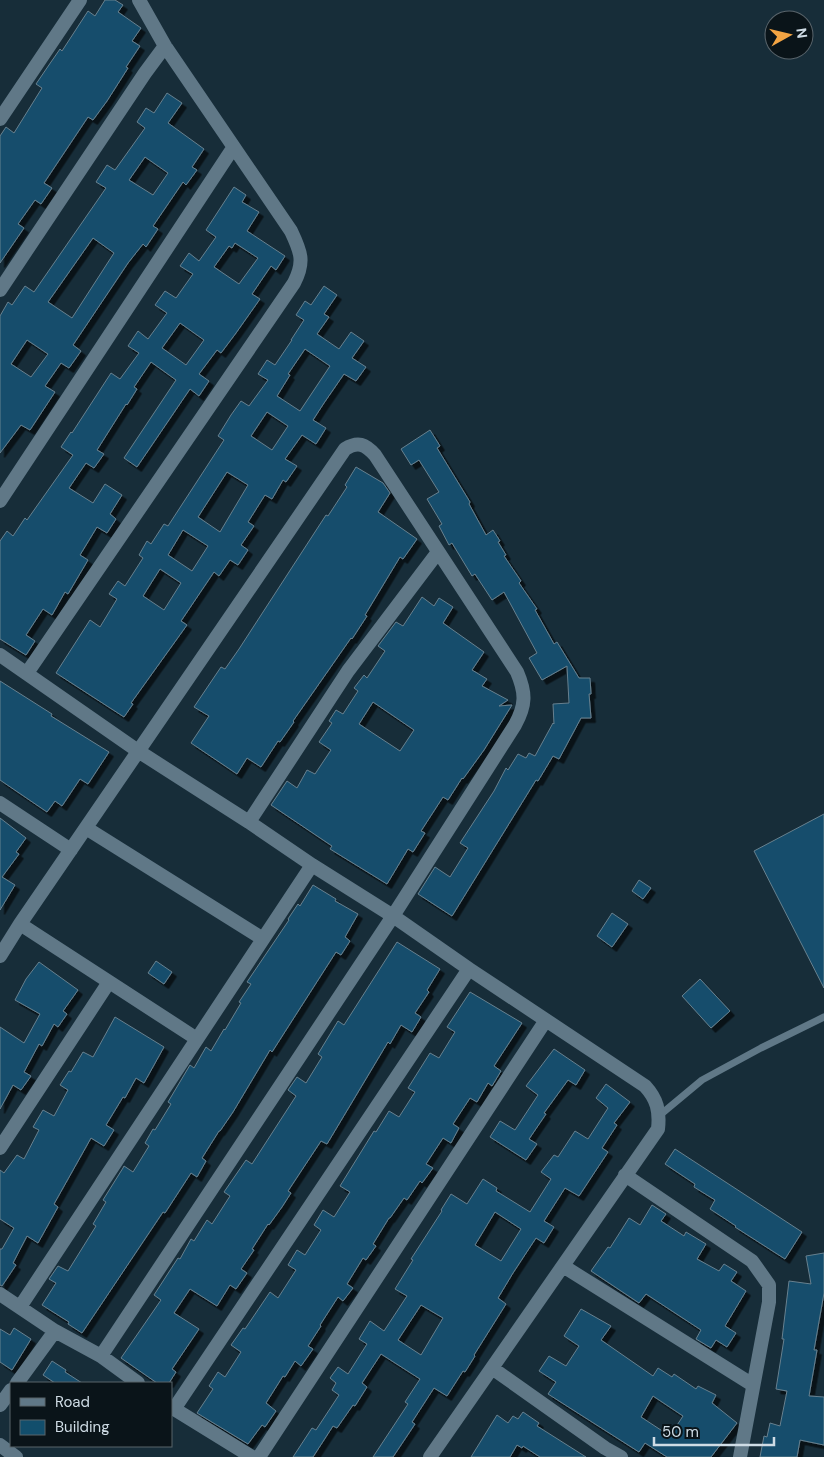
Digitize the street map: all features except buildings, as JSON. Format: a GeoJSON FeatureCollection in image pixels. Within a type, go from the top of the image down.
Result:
{"type":"FeatureCollection","features":[{"type":"Feature","properties":{"kind":"street"},"geometry":{"type":"LineString","coordinates":[[0,119],[80,0]]}},
{"type":"Feature","properties":{"kind":"street"},"geometry":{"type":"LineString","coordinates":[[27,673],[300,272],[301,261],[298,246],[291,231],[165,46],[139,0]]}},
{"type":"Feature","properties":{"kind":"street"},"geometry":{"type":"LineString","coordinates":[[0,290],[165,46]]}},
{"type":"Feature","properties":{"kind":"street"},"geometry":{"type":"LineString","coordinates":[[0,501],[233,148]]}},
{"type":"Feature","properties":{"kind":"street"},"geometry":{"type":"LineString","coordinates":[[0,956],[345,449],[352,445],[368,448],[375,455],[517,672],[522,684],[524,706],[515,725],[393,916],[101,1356]]}},
{"type":"Feature","properties":{"kind":"street"},"geometry":{"type":"LineString","coordinates":[[249,822],[348,671],[438,552]]}},
{"type":"Feature","properties":{"kind":"street"},"geometry":{"type":"LineString","coordinates":[[0,655],[138,751],[393,916],[645,1086],[652,1093],[658,1104],[660,1115],[658,1129],[430,1457]]}},
{"type":"Feature","properties":{"kind":"street"},"geometry":{"type":"LineString","coordinates":[[0,803],[71,850]]}},
{"type":"Feature","properties":{"kind":"street"},"geometry":{"type":"LineString","coordinates":[[86,828],[263,939]]}},
{"type":"Feature","properties":{"kind":"street"},"geometry":{"type":"LineString","coordinates":[[20,1307],[312,865]]}},
{"type":"Feature","properties":{"kind":"street"},"geometry":{"type":"LineString","coordinates":[[20,924],[198,1039]]}},
{"type":"Feature","properties":{"kind":"street"},"geometry":{"type":"LineString","coordinates":[[252,1457],[173,1408],[469,969]]}},
{"type":"Feature","properties":{"kind":"street"},"geometry":{"type":"LineString","coordinates":[[0,1148],[109,982]]}},
{"type":"Feature","properties":{"kind":"street"},"geometry":{"type":"LineString","coordinates":[[259,1457],[546,1020]]}},
{"type":"Feature","properties":{"kind":"street"},"geometry":{"type":"LineString","coordinates":[[625,1175],[752,1261],[769,1285],[770,1302],[740,1457]]}},
{"type":"Feature","properties":{"kind":"street"},"geometry":{"type":"LineString","coordinates":[[563,1266],[753,1385]]}},
{"type":"Feature","properties":{"kind":"street"},"geometry":{"type":"LineString","coordinates":[[0,1294],[55,1332],[101,1356],[137,1382]]}},
{"type":"Feature","properties":{"kind":"street"},"geometry":{"type":"LineString","coordinates":[[17,1382],[55,1332]]}},
{"type":"Feature","properties":{"kind":"street"},"geometry":{"type":"LineString","coordinates":[[492,1368],[602,1452],[621,1457]]}},
{"type":"Feature","properties":{"kind":"street"},"geometry":{"type":"LineString","coordinates":[[0,1405],[10,1391]]}},
{"type":"Feature","properties":{"kind":"street"},"geometry":{"type":"LineString","coordinates":[[0,1445],[16,1457]]}},
{"type":"Feature","properties":{"kind":"lane"},"geometry":{"type":"LineString","coordinates":[[660,1115],[702,1080],[824,1017]]}}]}
